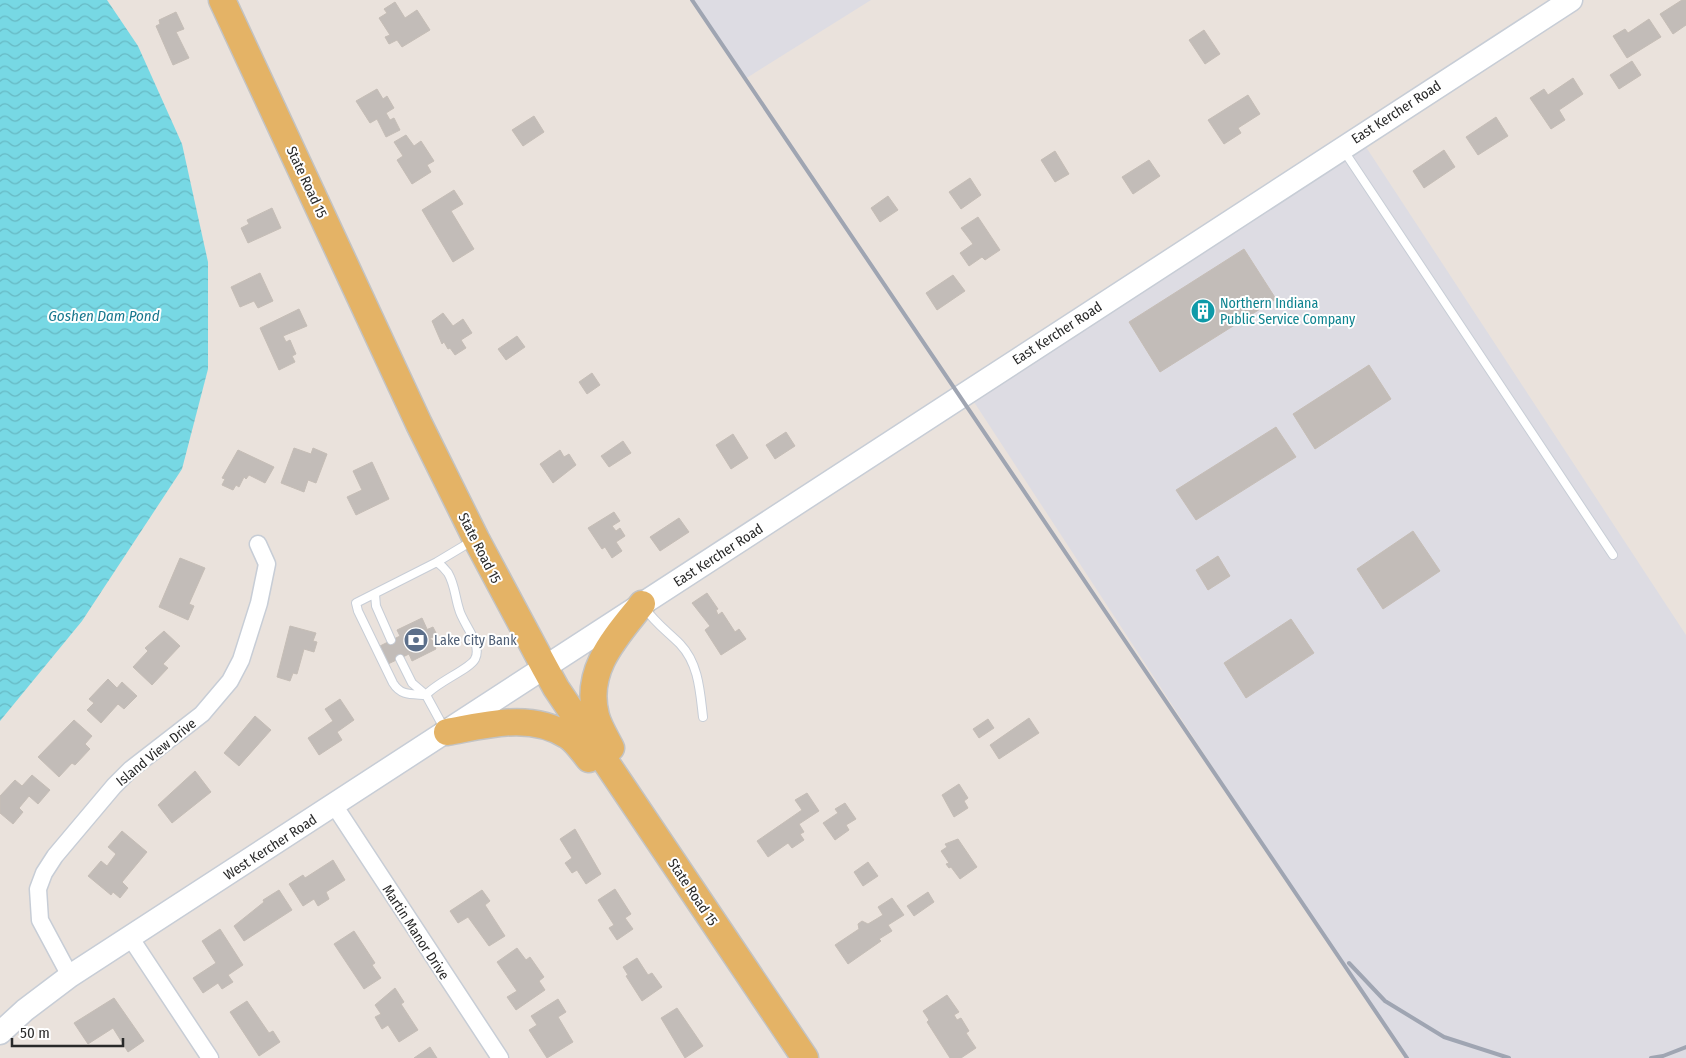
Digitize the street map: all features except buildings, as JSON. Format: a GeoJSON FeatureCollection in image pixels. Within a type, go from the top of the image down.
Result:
{"type":"FeatureCollection","features":[{"type":"Feature","properties":{"kind":"main road","name":"State Road 15"},"geometry":{"type":"LineString","coordinates":[[222,0],[419,424],[476,539],[544,668],[805,1058]]}},
{"type":"Feature","properties":{"kind":"main road","name":"East Kercher Road"},"geometry":{"type":"LineString","coordinates":[[544,668],[1342,147],[1571,0]]}},
{"type":"Feature","properties":{"kind":"main road"},"geometry":{"type":"LineString","coordinates":[[642,604],[609,645],[601,660],[595,675],[592,698],[596,718],[649,827]]}},
{"type":"Feature","properties":{"kind":"main road","name":"West Kercher Road"},"geometry":{"type":"LineString","coordinates":[[0,1033],[25,1010],[70,976],[544,668]]}},
{"type":"Feature","properties":{"kind":"main road"},"geometry":{"type":"LineString","coordinates":[[447,732],[514,722],[532,722],[549,726],[570,736],[649,827]]}},
{"type":"Feature","properties":{"kind":"street","name":"Island View Drive"},"geometry":{"type":"LineString","coordinates":[[70,976],[40,920],[38,889],[44,873],[55,856],[114,786],[131,769],[202,714],[230,681],[241,660],[259,603],[267,564],[258,544]]}},
{"type":"Feature","properties":{"kind":"street","name":"Martin Manor Drive"},"geometry":{"type":"LineString","coordinates":[[334,805],[500,1058]]}},
{"type":"Feature","properties":{"kind":"street"},"geometry":{"type":"LineString","coordinates":[[130,938],[210,1058]]}},
{"type":"Feature","properties":{"kind":"lane"},"geometry":{"type":"LineString","coordinates":[[1342,147],[1613,555]]}},
{"type":"Feature","properties":{"kind":"lane"},"geometry":{"type":"LineString","coordinates":[[426,695],[398,692],[358,611],[356,603],[437,562],[476,539]]}},
{"type":"Feature","properties":{"kind":"lane"},"geometry":{"type":"LineString","coordinates":[[426,695],[434,685],[467,668],[475,661],[476,656],[475,643],[459,609],[454,586],[447,571],[437,562]]}},
{"type":"Feature","properties":{"kind":"lane"},"geometry":{"type":"LineString","coordinates":[[375,594],[376,606],[391,640]]}},
{"type":"Feature","properties":{"kind":"lane"},"geometry":{"type":"LineString","coordinates":[[642,604],[652,619],[682,646],[689,657],[698,679],[703,718]]}},
{"type":"Feature","properties":{"kind":"lane"},"geometry":{"type":"LineString","coordinates":[[400,659],[412,683],[426,695],[435,714],[447,732]]}},
{"type":"Feature","properties":{"kind":"shaded area"},"geometry":{"type":"Polygon","coordinates":[[[692,0],[871,0],[745,79],[692,0]]]}},
{"type":"Feature","properties":{"kind":"shaded area"},"geometry":{"type":"Polygon","coordinates":[[[1366,147],[1686,635],[1686,1058],[1407,1058],[1305,908],[974,402],[1366,147]]]}},
{"type":"Feature","properties":{"kind":"water","name":"Goshen Dam Pond"},"geometry":{"type":"Polygon","coordinates":[[[0,0],[107,0],[138,46],[182,144],[208,262],[208,369],[182,469],[82,621],[0,721],[0,0]]]}},
{"type":"Feature","properties":{"kind":"railway"},"geometry":{"type":"LineString","coordinates":[[692,0],[1407,1058]]}},
{"type":"Feature","properties":{"kind":"railway"},"geometry":{"type":"LineString","coordinates":[[1349,963],[1385,1001],[1444,1037],[1509,1058]]}},
{"type":"Feature","properties":{"kind":"railway"},"geometry":{"type":"LineString","coordinates":[[1651,1058],[1663,1056],[1686,1047]]}},
{"type":"Feature","properties":{"kind":"place","name":"Northern Indiana Public Service Company"},"geometry":{"type":"Point","coordinates":[1203,311]}},
{"type":"Feature","properties":{"kind":"place","name":"Lake City Bank"},"geometry":{"type":"Point","coordinates":[416,640]}}]}
